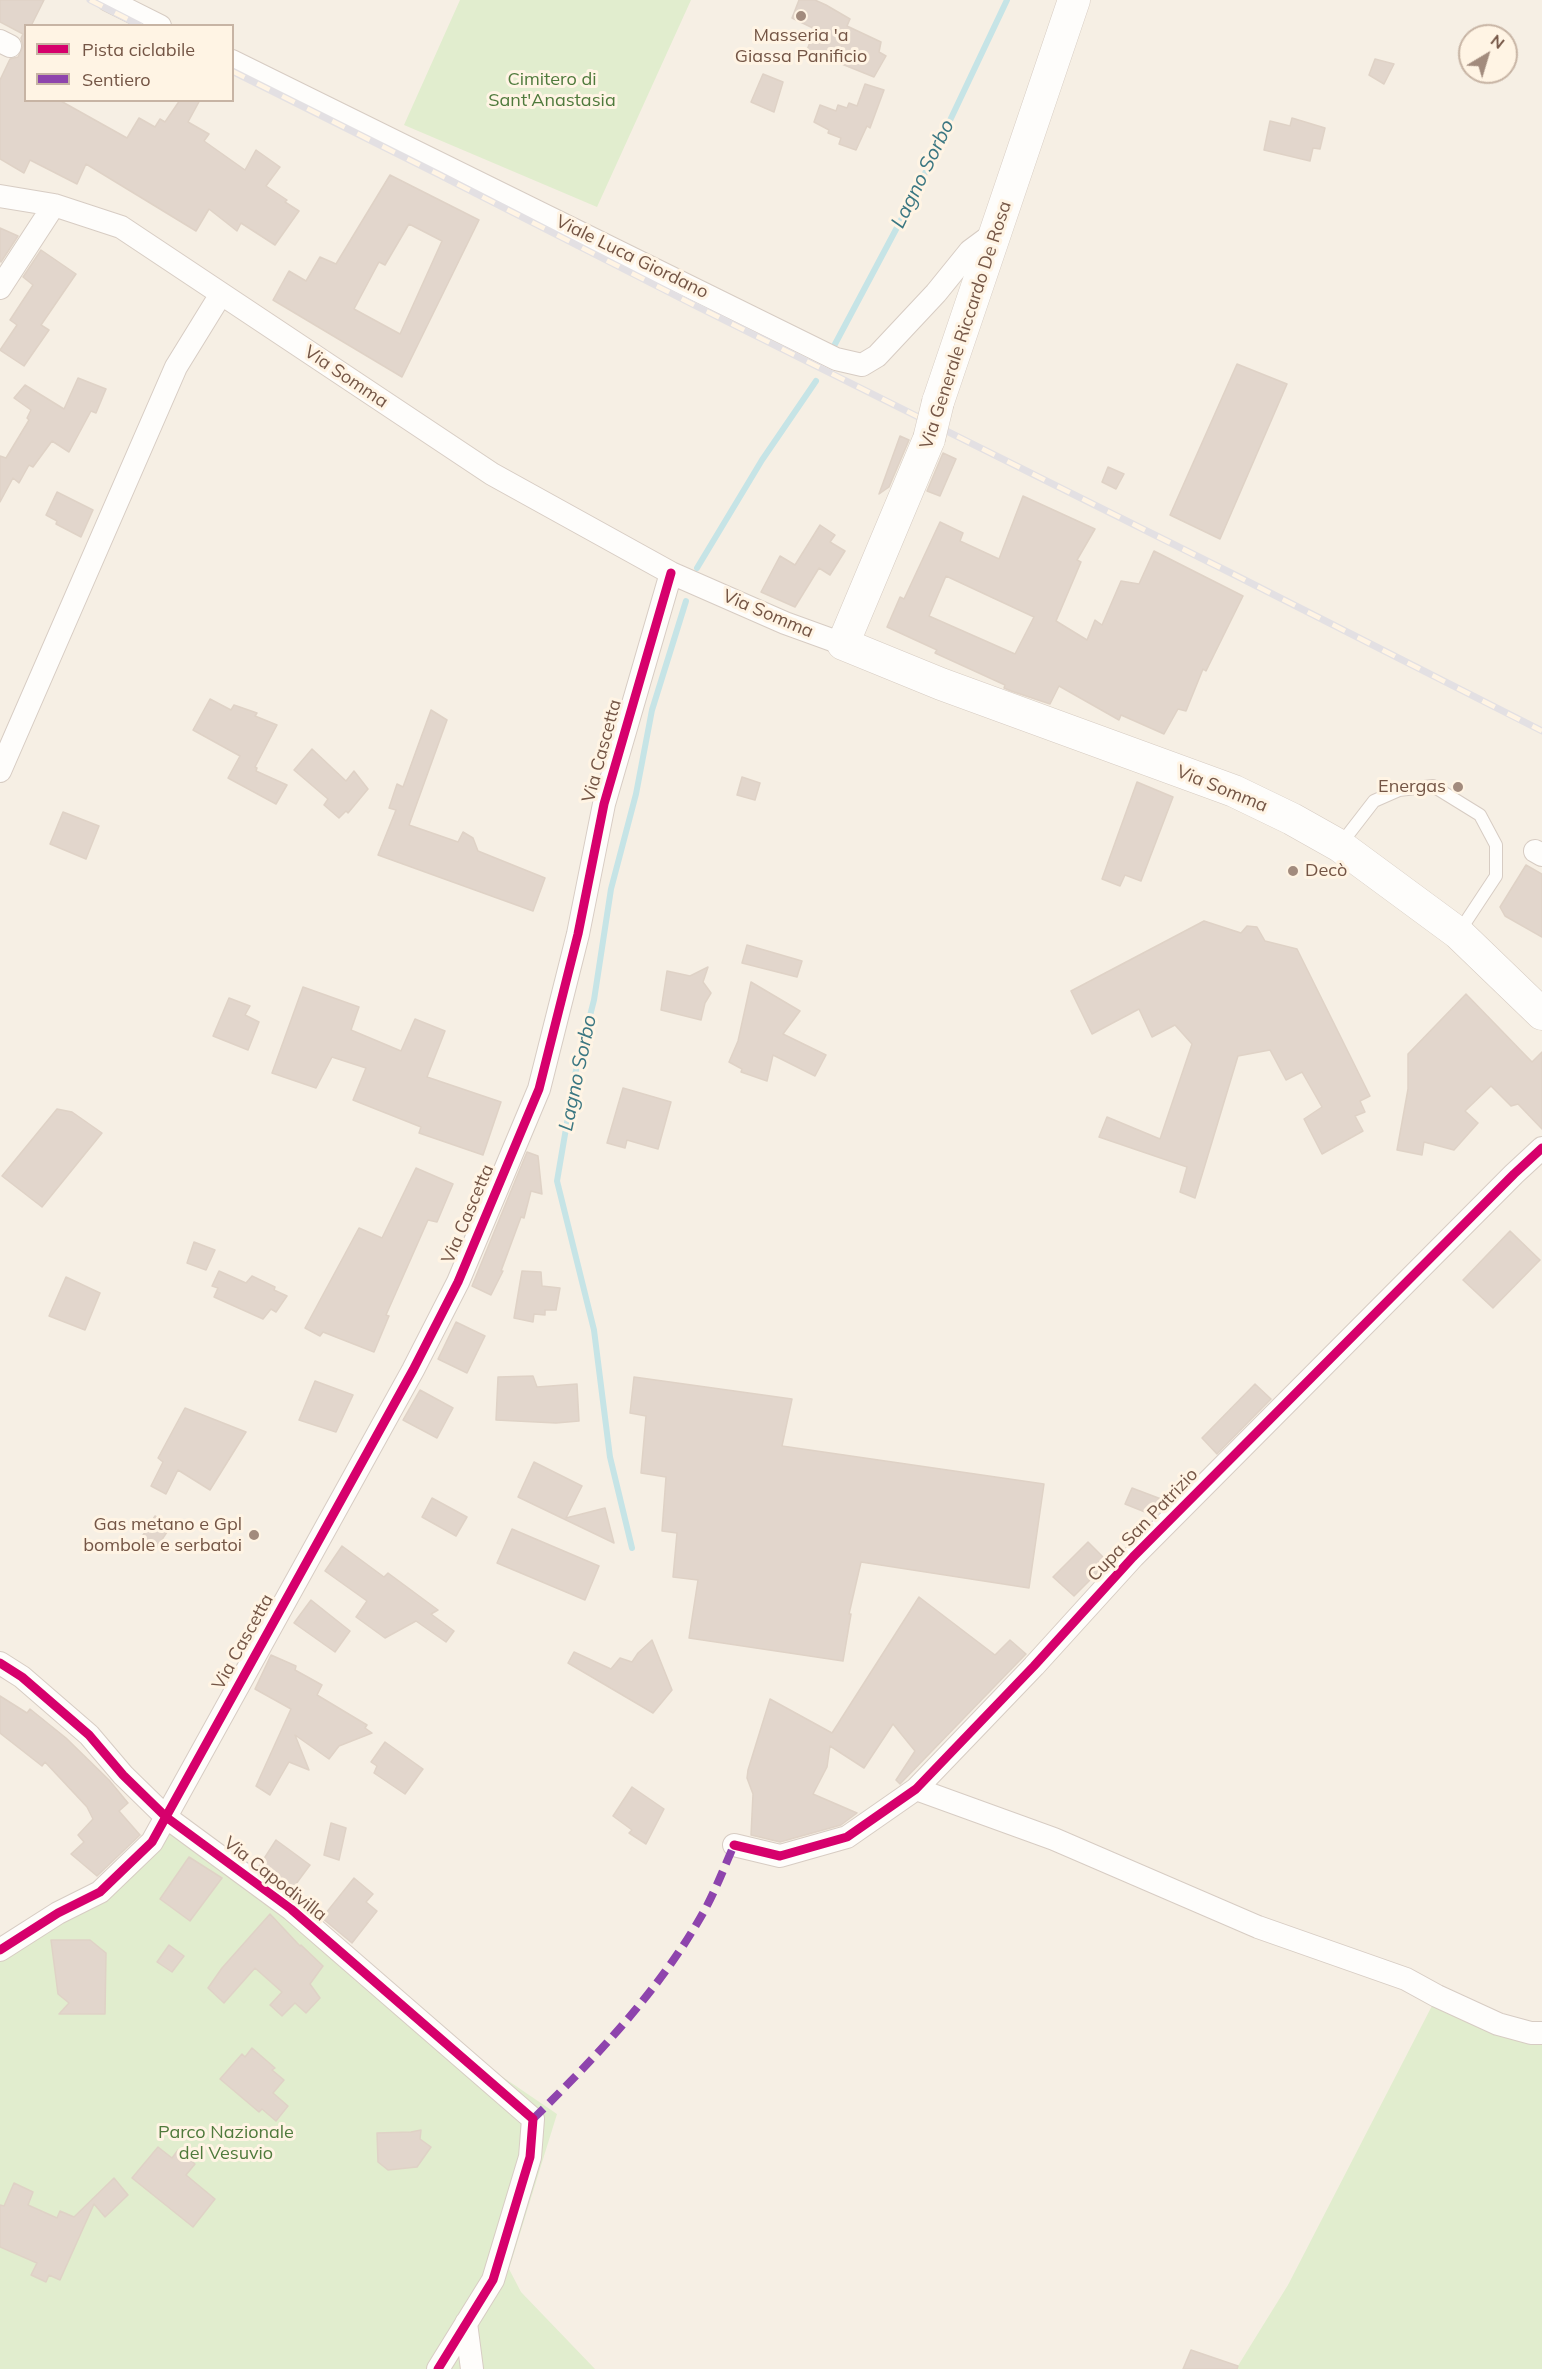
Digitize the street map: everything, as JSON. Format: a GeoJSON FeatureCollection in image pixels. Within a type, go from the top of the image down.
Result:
{"type":"FeatureCollection","features":[{"type":"Feature","properties":{"kind":"main road","name":"Via Generale Riccardo De Rosa"},"geometry":{"type":"LineString","coordinates":[[843,644],[929,439],[938,402],[1074,0]]}},
{"type":"Feature","properties":{"kind":"main road","name":"Via Somma"},"geometry":{"type":"LineString","coordinates":[[843,644],[941,684],[1234,791],[1292,819],[1340,846],[1458,933],[1542,1014]]}},
{"type":"Feature","properties":{"kind":"street"},"geometry":{"type":"LineString","coordinates":[[108,0],[156,24]]}},
{"type":"Feature","properties":{"kind":"street","name":"Viale Luca Giordano"},"geometry":{"type":"LineString","coordinates":[[234,62],[836,359],[862,365],[877,356],[936,293],[970,250],[997,231]]}},
{"type":"Feature","properties":{"kind":"street","name":"Via Somma"},"geometry":{"type":"LineString","coordinates":[[0,196],[54,205],[121,227],[492,474],[671,573],[785,623],[843,644]]}},
{"type":"Feature","properties":{"kind":"street"},"geometry":{"type":"LineString","coordinates":[[0,288],[54,205]]}},
{"type":"Feature","properties":{"kind":"street"},"geometry":{"type":"LineString","coordinates":[[0,771],[176,367],[222,294]]}},
{"type":"Feature","properties":{"kind":"street","name":"Via Cascetta"},"geometry":{"type":"LineString","coordinates":[[0,1950],[58,1913],[100,1892],[153,1842],[413,1370],[448,1302],[539,1089],[578,934],[604,804],[671,573]]}},
{"type":"Feature","properties":{"kind":"street","name":"Cupa San Patrizio"},"geometry":{"type":"LineString","coordinates":[[734,1845],[780,1856],[847,1837],[916,1790],[1034,1666],[1133,1557],[1542,1148]]}},
{"type":"Feature","properties":{"kind":"street","name":"Via Capodivilla"},"geometry":{"type":"LineString","coordinates":[[0,1663],[22,1677],[89,1735],[123,1774],[166,1816],[291,1910],[532,2119],[530,2157],[493,2280],[466,2323]]}},
{"type":"Feature","properties":{"kind":"street"},"geometry":{"type":"LineString","coordinates":[[916,1790],[1054,1839],[1258,1927],[1406,1979],[1498,2024],[1531,2033],[1542,2033]]}},
{"type":"Feature","properties":{"kind":"street"},"geometry":{"type":"LineString","coordinates":[[438,2369],[466,2323]]}},
{"type":"Feature","properties":{"kind":"street"},"geometry":{"type":"LineString","coordinates":[[466,2323],[472,2369]]}},
{"type":"Feature","properties":{"kind":"lane"},"geometry":{"type":"LineString","coordinates":[[1340,846],[1374,801],[1399,790],[1434,786],[1480,815],[1496,845],[1496,876],[1458,933]]}},
{"type":"Feature","properties":{"kind":"green space","name":"Cimitero di Sant'Anastasia"},"geometry":{"type":"Polygon","coordinates":[[[460,0],[691,0],[597,207],[404,125],[460,0]]]}},
{"type":"Feature","properties":{"kind":"green space","name":"Parco Nazionale del Vesuvio"},"geometry":{"type":"Polygon","coordinates":[[[180,1814],[460,2048],[557,2114],[509,2269],[521,2292],[595,2369],[0,2369],[0,1938],[88,1887],[180,1814]]]}},
{"type":"Feature","properties":{"kind":"green space"},"geometry":{"type":"Polygon","coordinates":[[[1436,1998],[1542,2030],[1542,2369],[1236,2369],[1288,2285],[1436,1998]]]}},
{"type":"Feature","properties":{"kind":"building"},"geometry":{"type":"Polygon","coordinates":[[[0,0],[44,0],[32,24],[24,24],[24,102],[63,102],[127,138],[139,118],[155,127],[160,119],[165,122],[179,102],[199,102],[188,122],[209,134],[204,141],[245,170],[256,150],[280,167],[266,186],[299,211],[275,245],[241,223],[237,231],[209,209],[196,231],[86,164],[77,184],[30,160],[24,173],[0,159],[0,80],[10,59],[18,57],[23,46],[21,38],[23,34],[0,22],[0,0]]]}},
{"type":"Feature","properties":{"kind":"building"},"geometry":{"type":"Polygon","coordinates":[[[799,0],[815,0],[826,5],[850,19],[847,26],[881,42],[879,52],[886,56],[874,77],[807,50],[815,29],[792,18],[799,0]]]}},
{"type":"Feature","properties":{"kind":"building"},"geometry":{"type":"Polygon","coordinates":[[[1375,59],[1394,64],[1384,84],[1369,75],[1375,59]]]}},
{"type":"Feature","properties":{"kind":"building"},"geometry":{"type":"Polygon","coordinates":[[[763,74],[783,82],[774,112],[751,102],[763,74]]]}},
{"type":"Feature","properties":{"kind":"building"},"geometry":{"type":"Polygon","coordinates":[[[865,84],[884,90],[870,128],[867,126],[856,150],[839,144],[841,138],[828,133],[829,130],[814,122],[820,105],[836,111],[838,105],[847,108],[849,103],[857,106],[865,84]]]}},
{"type":"Feature","properties":{"kind":"building"},"geometry":{"type":"Polygon","coordinates":[[[1292,118],[1325,128],[1320,149],[1313,148],[1310,161],[1264,150],[1270,121],[1290,126],[1292,118]]]}},
{"type":"Feature","properties":{"kind":"building"},"geometry":{"type":"Polygon","coordinates":[[[390,175],[479,220],[402,377],[273,300],[289,271],[306,281],[320,257],[336,264],[390,175]],[[409,224],[385,265],[379,262],[354,309],[400,334],[442,241],[409,224]]]}},
{"type":"Feature","properties":{"kind":"building"},"geometry":{"type":"Polygon","coordinates":[[[0,228],[18,236],[1,262],[0,261],[0,228]]]}},
{"type":"Feature","properties":{"kind":"building"},"geometry":{"type":"Polygon","coordinates":[[[41,250],[76,274],[41,325],[49,330],[24,366],[0,350],[17,325],[10,320],[33,285],[23,277],[41,250]]]}},
{"type":"Feature","properties":{"kind":"building"},"geometry":{"type":"Polygon","coordinates":[[[1237,364],[1287,384],[1220,539],[1170,515],[1237,364]]]}},
{"type":"Feature","properties":{"kind":"building"},"geometry":{"type":"Polygon","coordinates":[[[78,378],[106,389],[96,413],[91,411],[69,452],[52,441],[33,467],[29,465],[19,483],[13,478],[0,502],[0,456],[6,458],[29,420],[27,418],[31,410],[14,398],[25,385],[64,409],[78,378]]]}},
{"type":"Feature","properties":{"kind":"building"},"geometry":{"type":"Polygon","coordinates":[[[900,436],[909,440],[889,487],[879,494],[900,436]]]}},
{"type":"Feature","properties":{"kind":"building"},"geometry":{"type":"Polygon","coordinates":[[[943,453],[956,459],[940,496],[927,491],[943,453]]]}},
{"type":"Feature","properties":{"kind":"building"},"geometry":{"type":"Polygon","coordinates":[[[1108,467],[1124,474],[1116,489],[1102,482],[1108,467]]]}},
{"type":"Feature","properties":{"kind":"building"},"geometry":{"type":"Polygon","coordinates":[[[57,492],[93,510],[81,537],[56,524],[57,521],[46,515],[57,492]]]}},
{"type":"Feature","properties":{"kind":"building"},"geometry":{"type":"Polygon","coordinates":[[[1023,496],[1095,529],[1077,560],[1081,562],[1056,621],[1087,640],[1095,620],[1102,625],[1121,581],[1139,584],[1154,551],[1243,596],[1206,671],[1203,669],[1186,711],[1178,709],[1164,734],[1121,715],[1119,720],[1059,686],[1050,704],[1011,691],[1004,688],[1005,685],[935,653],[937,650],[887,627],[900,597],[904,599],[940,522],[963,533],[960,541],[999,559],[1023,496]],[[946,576],[929,616],[1015,654],[1034,617],[946,576]]]}},
{"type":"Feature","properties":{"kind":"building"},"geometry":{"type":"Polygon","coordinates":[[[820,525],[835,535],[830,542],[845,551],[830,575],[819,568],[795,607],[761,592],[780,556],[795,565],[820,525]]]}},
{"type":"Feature","properties":{"kind":"building"},"geometry":{"type":"Polygon","coordinates":[[[210,699],[231,710],[234,705],[257,713],[255,716],[277,725],[255,767],[256,771],[287,785],[276,804],[228,778],[240,756],[193,730],[210,699]]]}},
{"type":"Feature","properties":{"kind":"building"},"geometry":{"type":"Polygon","coordinates":[[[431,710],[447,720],[409,825],[458,842],[463,832],[473,838],[478,851],[545,878],[533,911],[378,855],[396,810],[389,808],[397,784],[403,787],[431,710]]]}},
{"type":"Feature","properties":{"kind":"building"},"geometry":{"type":"Polygon","coordinates":[[[312,749],[346,781],[354,771],[368,789],[348,813],[346,811],[339,818],[324,805],[328,799],[294,770],[312,749]]]}},
{"type":"Feature","properties":{"kind":"building"},"geometry":{"type":"Polygon","coordinates":[[[742,777],[760,783],[755,800],[737,795],[742,777]]]}},
{"type":"Feature","properties":{"kind":"building"},"geometry":{"type":"Polygon","coordinates":[[[1137,782],[1173,797],[1141,881],[1125,875],[1120,886],[1102,879],[1137,782]]]}},
{"type":"Feature","properties":{"kind":"building"},"geometry":{"type":"Polygon","coordinates":[[[63,812],[99,826],[86,859],[50,844],[63,812]]]}},
{"type":"Feature","properties":{"kind":"building"},"geometry":{"type":"Polygon","coordinates":[[[1526,865],[1542,874],[1542,937],[1505,916],[1500,907],[1526,865]]]}},
{"type":"Feature","properties":{"kind":"building"},"geometry":{"type":"Polygon","coordinates":[[[1204,921],[1241,933],[1247,926],[1257,927],[1265,941],[1297,949],[1370,1096],[1360,1101],[1365,1112],[1355,1116],[1363,1131],[1322,1154],[1304,1119],[1322,1107],[1302,1072],[1286,1080],[1270,1050],[1238,1056],[1195,1198],[1180,1192],[1187,1167],[1099,1137],[1107,1117],[1160,1139],[1192,1044],[1175,1025],[1152,1037],[1139,1009],[1092,1034],[1071,991],[1204,921]]]}},
{"type":"Feature","properties":{"kind":"building"},"geometry":{"type":"Polygon","coordinates":[[[747,945],[802,961],[797,977],[742,963],[747,945]]]}},
{"type":"Feature","properties":{"kind":"building"},"geometry":{"type":"Polygon","coordinates":[[[708,967],[703,982],[711,993],[705,1003],[701,1020],[661,1010],[667,971],[690,976],[708,967]]]}},
{"type":"Feature","properties":{"kind":"building"},"geometry":{"type":"Polygon","coordinates":[[[751,982],[800,1011],[783,1034],[826,1055],[815,1076],[773,1055],[767,1081],[741,1072],[742,1069],[729,1062],[738,1041],[751,982]]]}},
{"type":"Feature","properties":{"kind":"building"},"geometry":{"type":"Polygon","coordinates":[[[303,987],[359,1007],[351,1030],[401,1051],[415,1019],[445,1031],[427,1077],[501,1102],[483,1155],[419,1133],[421,1127],[353,1100],[366,1068],[332,1057],[316,1088],[272,1073],[303,987]]]}},
{"type":"Feature","properties":{"kind":"building"},"geometry":{"type":"Polygon","coordinates":[[[1466,994],[1532,1062],[1542,1052],[1542,1129],[1518,1104],[1511,1106],[1491,1086],[1465,1111],[1478,1123],[1454,1150],[1424,1142],[1422,1155],[1397,1150],[1408,1089],[1408,1054],[1466,994]]]}},
{"type":"Feature","properties":{"kind":"building"},"geometry":{"type":"Polygon","coordinates":[[[229,998],[250,1006],[245,1015],[259,1022],[248,1050],[213,1036],[229,998]]]}},
{"type":"Feature","properties":{"kind":"building"},"geometry":{"type":"Polygon","coordinates":[[[623,1088],[671,1102],[658,1149],[627,1140],[625,1148],[607,1143],[623,1088]]]}},
{"type":"Feature","properties":{"kind":"building"},"geometry":{"type":"Polygon","coordinates":[[[57,1109],[72,1112],[102,1133],[42,1207],[2,1176],[57,1109]]]}},
{"type":"Feature","properties":{"kind":"building"},"geometry":{"type":"Polygon","coordinates":[[[527,1152],[538,1156],[542,1194],[531,1191],[524,1218],[521,1217],[501,1271],[503,1271],[491,1295],[472,1286],[527,1152]]]}},
{"type":"Feature","properties":{"kind":"building"},"geometry":{"type":"Polygon","coordinates":[[[416,1168],[453,1184],[437,1222],[428,1220],[386,1315],[389,1316],[374,1352],[323,1332],[320,1336],[305,1328],[359,1228],[382,1238],[416,1168]]]}},
{"type":"Feature","properties":{"kind":"building"},"geometry":{"type":"Polygon","coordinates":[[[1510,1231],[1540,1260],[1493,1308],[1463,1280],[1510,1231]]]}},
{"type":"Feature","properties":{"kind":"building"},"geometry":{"type":"Polygon","coordinates":[[[194,1242],[215,1250],[206,1270],[187,1263],[194,1242]]]}},
{"type":"Feature","properties":{"kind":"building"},"geometry":{"type":"Polygon","coordinates":[[[219,1271],[246,1283],[252,1276],[275,1287],[274,1290],[287,1296],[276,1312],[271,1309],[263,1319],[214,1297],[218,1288],[212,1286],[219,1271]]]}},
{"type":"Feature","properties":{"kind":"building"},"geometry":{"type":"Polygon","coordinates":[[[522,1271],[541,1272],[542,1286],[560,1288],[556,1310],[545,1310],[545,1315],[534,1314],[533,1322],[514,1318],[522,1271]]]}},
{"type":"Feature","properties":{"kind":"building"},"geometry":{"type":"Polygon","coordinates":[[[66,1277],[100,1293],[85,1330],[49,1316],[66,1277]]]}},
{"type":"Feature","properties":{"kind":"building"},"geometry":{"type":"Polygon","coordinates":[[[456,1322],[485,1336],[467,1373],[438,1359],[456,1322]]]}},
{"type":"Feature","properties":{"kind":"building"},"geometry":{"type":"Polygon","coordinates":[[[533,1376],[537,1387],[577,1384],[579,1421],[556,1423],[496,1420],[498,1377],[533,1376]]]}},
{"type":"Feature","properties":{"kind":"building"},"geometry":{"type":"Polygon","coordinates":[[[634,1377],[792,1399],[782,1446],[1044,1484],[1029,1588],[861,1562],[849,1614],[851,1614],[843,1661],[689,1638],[698,1580],[673,1577],[677,1533],[662,1531],[666,1477],[641,1473],[646,1416],[630,1413],[634,1377]]]}},
{"type":"Feature","properties":{"kind":"building"},"geometry":{"type":"Polygon","coordinates":[[[315,1381],[353,1395],[336,1432],[299,1420],[315,1381]]]}},
{"type":"Feature","properties":{"kind":"building"},"geometry":{"type":"Polygon","coordinates":[[[1255,1384],[1271,1399],[1217,1454],[1202,1438],[1255,1384]]]}},
{"type":"Feature","properties":{"kind":"building"},"geometry":{"type":"Polygon","coordinates":[[[420,1390],[453,1408],[437,1438],[403,1420],[420,1390]]]}},
{"type":"Feature","properties":{"kind":"building"},"geometry":{"type":"Polygon","coordinates":[[[185,1408],[246,1432],[210,1490],[178,1470],[166,1494],[151,1486],[163,1462],[158,1458],[185,1408]]]}},
{"type":"Feature","properties":{"kind":"building"},"geometry":{"type":"Polygon","coordinates":[[[534,1462],[582,1486],[566,1518],[605,1508],[614,1543],[518,1497],[534,1462]]]}},
{"type":"Feature","properties":{"kind":"building"},"geometry":{"type":"Polygon","coordinates":[[[1132,1488],[1169,1502],[1155,1516],[1125,1504],[1132,1488]]]}},
{"type":"Feature","properties":{"kind":"building"},"geometry":{"type":"Polygon","coordinates":[[[432,1498],[467,1517],[456,1536],[422,1517],[432,1498]]]}},
{"type":"Feature","properties":{"kind":"building"},"geometry":{"type":"Polygon","coordinates":[[[155,1516],[171,1526],[155,1550],[140,1540],[155,1516]]]}},
{"type":"Feature","properties":{"kind":"building"},"geometry":{"type":"Polygon","coordinates":[[[512,1529],[599,1566],[585,1600],[497,1563],[512,1529]]]}},
{"type":"Feature","properties":{"kind":"building"},"geometry":{"type":"Polygon","coordinates":[[[1088,1542],[1108,1562],[1074,1596],[1053,1577],[1088,1542]]]}},
{"type":"Feature","properties":{"kind":"building"},"geometry":{"type":"Polygon","coordinates":[[[342,1546],[384,1577],[388,1573],[438,1610],[431,1614],[454,1631],[446,1642],[416,1621],[385,1638],[356,1617],[367,1601],[325,1571],[342,1546]]]}},
{"type":"Feature","properties":{"kind":"building"},"geometry":{"type":"Polygon","coordinates":[[[919,1597],[995,1655],[1010,1640],[1026,1654],[900,1784],[896,1780],[915,1751],[893,1724],[864,1768],[830,1746],[827,1767],[813,1794],[857,1813],[841,1825],[780,1842],[751,1835],[753,1794],[747,1778],[748,1770],[770,1699],[832,1733],[919,1597]]]}},
{"type":"Feature","properties":{"kind":"building"},"geometry":{"type":"Polygon","coordinates":[[[311,1600],[350,1631],[335,1652],[294,1623],[311,1600]]]}},
{"type":"Feature","properties":{"kind":"building"},"geometry":{"type":"Polygon","coordinates":[[[652,1640],[672,1690],[653,1713],[568,1663],[574,1652],[611,1669],[620,1658],[632,1662],[652,1640]]]}},
{"type":"Feature","properties":{"kind":"building"},"geometry":{"type":"Polygon","coordinates":[[[271,1655],[296,1666],[295,1670],[322,1685],[317,1695],[367,1725],[365,1728],[372,1733],[339,1746],[329,1759],[295,1735],[309,1770],[289,1762],[270,1795],[256,1786],[291,1709],[255,1689],[271,1655]]]}},
{"type":"Feature","properties":{"kind":"building"},"geometry":{"type":"Polygon","coordinates":[[[0,1696],[27,1713],[30,1709],[66,1738],[109,1780],[128,1803],[119,1811],[140,1835],[97,1876],[71,1854],[84,1842],[78,1835],[93,1819],[87,1807],[45,1762],[42,1766],[0,1733],[0,1696]]]}},
{"type":"Feature","properties":{"kind":"building"},"geometry":{"type":"Polygon","coordinates":[[[385,1742],[423,1769],[405,1794],[374,1773],[377,1766],[371,1762],[385,1742]]]}},
{"type":"Feature","properties":{"kind":"building"},"geometry":{"type":"Polygon","coordinates":[[[632,1787],[664,1809],[646,1844],[629,1833],[632,1830],[613,1816],[632,1787]]]}},
{"type":"Feature","properties":{"kind":"building"},"geometry":{"type":"Polygon","coordinates":[[[331,1823],[346,1828],[339,1860],[324,1855],[331,1823]]]}},
{"type":"Feature","properties":{"kind":"building"},"geometry":{"type":"Polygon","coordinates":[[[276,1840],[310,1865],[290,1892],[258,1868],[276,1840]]]}},
{"type":"Feature","properties":{"kind":"building"},"geometry":{"type":"Polygon","coordinates":[[[189,1857],[222,1878],[190,1921],[160,1899],[189,1857]]]}},
{"type":"Feature","properties":{"kind":"building"},"geometry":{"type":"Polygon","coordinates":[[[354,1878],[373,1894],[366,1902],[377,1911],[352,1943],[322,1918],[354,1878]]]}},
{"type":"Feature","properties":{"kind":"building"},"geometry":{"type":"Polygon","coordinates":[[[270,1914],[300,1946],[323,1966],[310,1984],[320,1998],[306,2013],[295,2003],[282,2016],[270,2005],[282,1992],[255,1968],[224,2003],[208,1988],[222,1968],[270,1914]]]}},
{"type":"Feature","properties":{"kind":"building"},"geometry":{"type":"Polygon","coordinates":[[[51,1940],[90,1940],[106,1953],[105,2014],[59,2014],[69,2003],[58,1994],[51,1940]]]}},
{"type":"Feature","properties":{"kind":"building"},"geometry":{"type":"Polygon","coordinates":[[[169,1945],[184,1956],[172,1972],[157,1962],[169,1945]]]}},
{"type":"Feature","properties":{"kind":"building"},"geometry":{"type":"Polygon","coordinates":[[[252,2048],[275,2068],[272,2070],[284,2080],[273,2093],[288,2106],[276,2121],[262,2109],[259,2112],[220,2079],[242,2054],[245,2057],[252,2048]]]}},
{"type":"Feature","properties":{"kind":"building"},"geometry":{"type":"Polygon","coordinates":[[[421,2130],[420,2139],[431,2147],[417,2167],[388,2170],[378,2162],[377,2133],[421,2130]]]}},
{"type":"Feature","properties":{"kind":"building"},"geometry":{"type":"Polygon","coordinates":[[[158,2147],[172,2158],[178,2150],[195,2164],[186,2175],[215,2199],[193,2227],[132,2178],[158,2147]]]}},
{"type":"Feature","properties":{"kind":"building"},"geometry":{"type":"Polygon","coordinates":[[[114,2178],[128,2195],[105,2217],[94,2204],[60,2280],[49,2275],[46,2282],[31,2275],[37,2263],[0,2247],[0,2205],[4,2206],[14,2183],[33,2192],[28,2205],[57,2218],[60,2211],[74,2217],[114,2178]]]}},
{"type":"Feature","properties":{"kind":"building"},"geometry":{"type":"Polygon","coordinates":[[[1191,2350],[1238,2366],[1237,2369],[1183,2369],[1191,2350]]]}},
{"type":"Feature","properties":{"kind":"waterway","name":"Lagno Sorbo"},"geometry":{"type":"LineString","coordinates":[[834,346],[918,188],[1007,0]]}},
{"type":"Feature","properties":{"kind":"waterway","name":"Lagno Sorbo"},"geometry":{"type":"LineString","coordinates":[[697,568],[762,460],[816,381]]}},
{"type":"Feature","properties":{"kind":"waterway","name":"Lagno Sorbo"},"geometry":{"type":"LineString","coordinates":[[632,1548],[610,1457],[594,1330],[557,1181],[576,1070],[594,1000],[611,889],[636,794],[652,710],[686,601]]}},
{"type":"Feature","properties":{"kind":"railway"},"geometry":{"type":"LineString","coordinates":[[90,0],[137,24]]}},
{"type":"Feature","properties":{"kind":"railway"},"geometry":{"type":"LineString","coordinates":[[234,72],[1542,731]]}},
{"type":"Feature","properties":{"kind":"marked path"},"geometry":{"type":"LineString","coordinates":[[533,2119],[623,2025],[664,1974],[704,1911],[734,1845]]}},
{"type":"Feature","properties":{"kind":"cycle path"},"geometry":{"type":"LineString","coordinates":[[0,1950],[58,1913],[100,1892],[152,1842],[413,1370],[458,1282],[539,1089],[578,934],[604,804],[671,573]]}},
{"type":"Feature","properties":{"kind":"cycle path"},"geometry":{"type":"LineString","coordinates":[[734,1845],[780,1856],[847,1837],[916,1789],[1034,1666],[1133,1557],[1542,1148]]}},
{"type":"Feature","properties":{"kind":"cycle path"},"geometry":{"type":"LineString","coordinates":[[0,1663],[22,1677],[89,1735],[123,1775],[166,1817],[291,1909],[533,2119],[530,2157],[493,2280],[438,2369]]}},
{"type":"Feature","properties":{"kind":"place","name":"Masseria 'a Giassa Panificio"},"geometry":{"type":"Point","coordinates":[801,16]}},
{"type":"Feature","properties":{"kind":"place","name":"Energas"},"geometry":{"type":"Point","coordinates":[1458,787]}},
{"type":"Feature","properties":{"kind":"place","name":"Decò"},"geometry":{"type":"Point","coordinates":[1293,871]}},
{"type":"Feature","properties":{"kind":"place","name":"Gas metano e Gpl bombole e serbatoi"},"geometry":{"type":"Point","coordinates":[254,1535]}}]}
